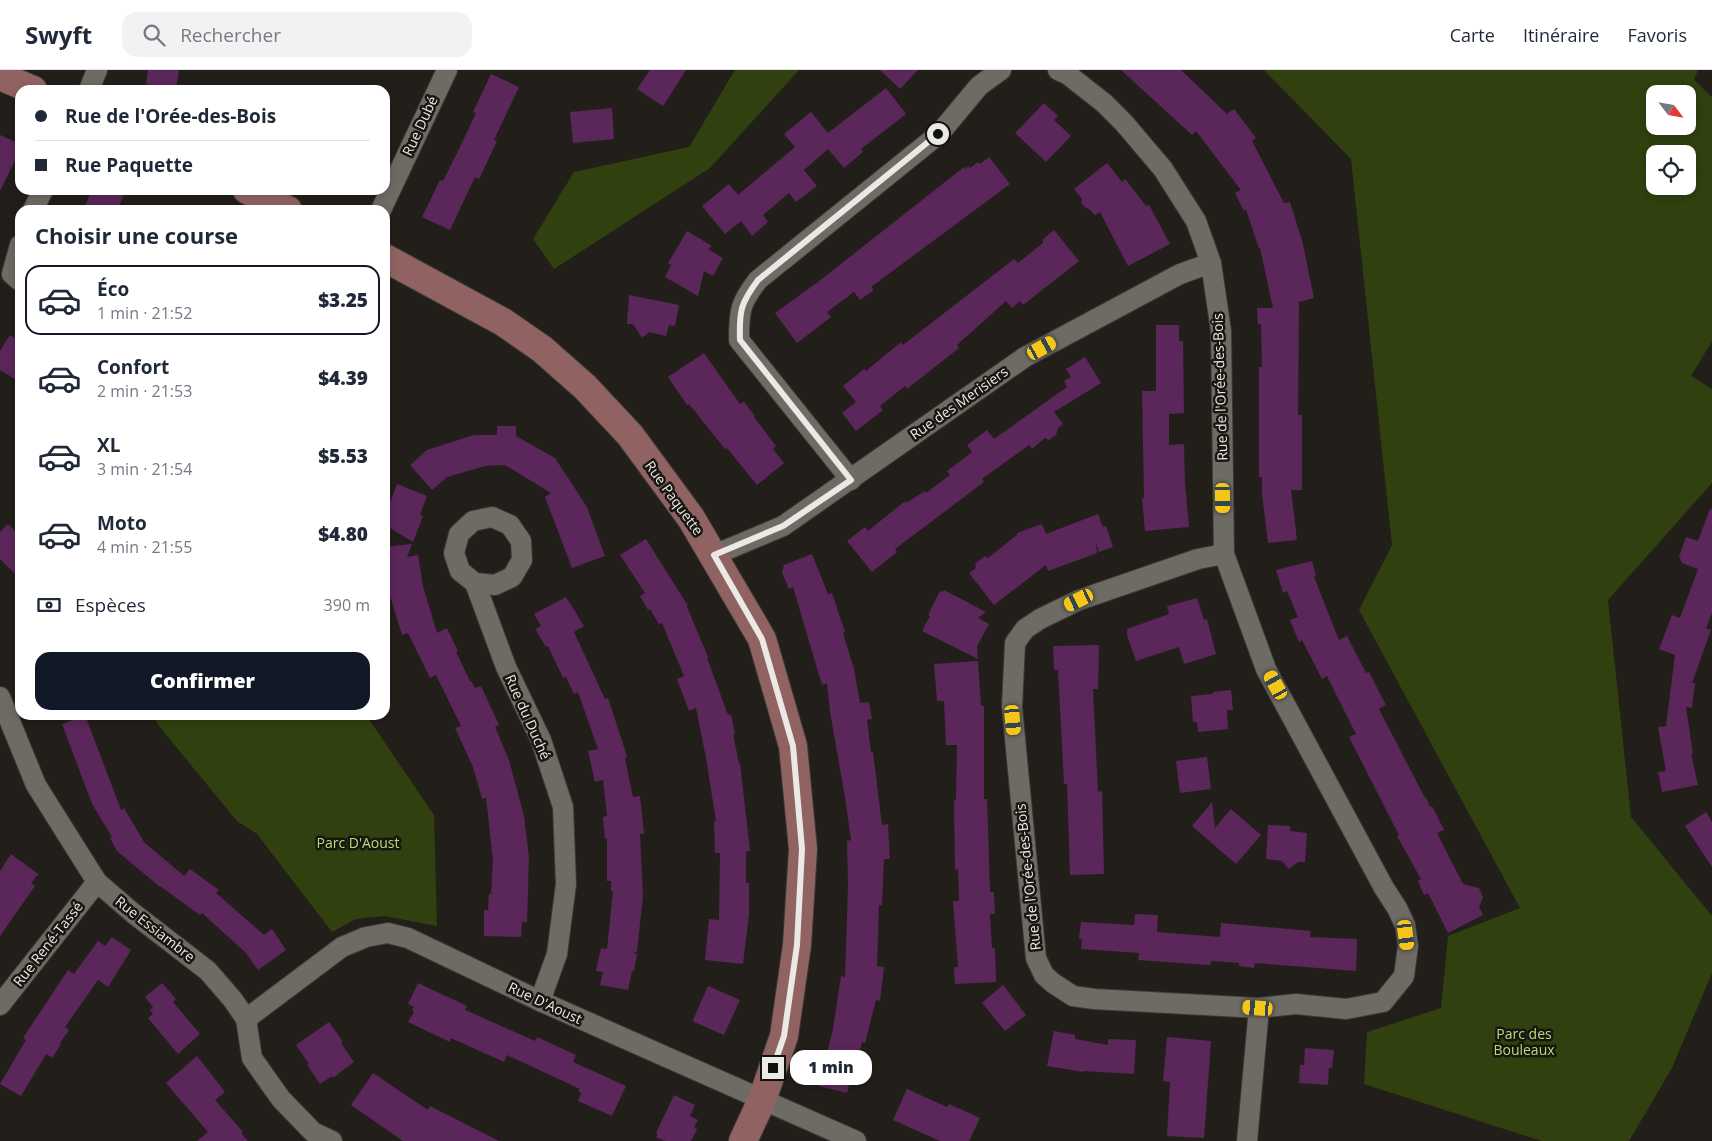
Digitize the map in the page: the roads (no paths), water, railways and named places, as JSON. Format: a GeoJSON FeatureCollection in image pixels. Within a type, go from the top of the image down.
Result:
{"type":"FeatureCollection","features":[{"type":"Feature","properties":{"kind":"street"},"geometry":{"type":"LineString","coordinates":[[91,85],[97,70]]}},
{"type":"Feature","properties":{"kind":"street","name":"Rue Dubé"},"geometry":{"type":"LineString","coordinates":[[390,191],[447,70]]}},
{"type":"Feature","properties":{"kind":"street"},"geometry":{"type":"LineString","coordinates":[[851,480],[740,340],[739,314],[745,298],[758,280],[938,134],[979,86],[1001,70]]}},
{"type":"Feature","properties":{"kind":"street","name":"Rue de l'Orée-des-Bois"},"geometry":{"type":"LineString","coordinates":[[1058,70],[1067,74],[1104,103],[1129,128],[1163,169],[1196,221],[1211,263],[1221,331],[1224,554],[1266,669],[1405,925],[1408,946],[1404,976],[1383,1002],[1346,1008],[1296,1004],[1258,1008],[1094,999],[1073,996],[1044,975],[1036,958],[1012,707],[1015,643],[1025,629],[1040,619],[1079,600],[1198,559],[1224,554]]}},
{"type":"Feature","properties":{"kind":"street"},"geometry":{"type":"LineString","coordinates":[[0,76],[21,85]]}},
{"type":"Feature","properties":{"kind":"street"},"geometry":{"type":"LineString","coordinates":[[257,195],[278,205]]}},
{"type":"Feature","properties":{"kind":"street","name":"Rue Paquette"},"geometry":{"type":"LineString","coordinates":[[390,261],[503,322],[542,349],[585,387],[630,435],[690,518],[714,555],[762,639],[793,746],[802,849],[797,945],[784,1036],[762,1100],[743,1141]]}},
{"type":"Feature","properties":{"kind":"street"},"geometry":{"type":"LineString","coordinates":[[15,263],[12,274],[15,277]]}},
{"type":"Feature","properties":{"kind":"street","name":"Rue des Merisiers"},"geometry":{"type":"LineString","coordinates":[[714,555],[783,526],[1025,357],[1180,274],[1211,263]]}},
{"type":"Feature","properties":{"kind":"street","name":"Rue du Duché"},"geometry":{"type":"LineString","coordinates":[[475,583],[506,667],[541,740],[563,807],[566,884],[557,954],[540,1001]]}},
{"type":"Feature","properties":{"kind":"street","name":"Rue Essiambre"},"geometry":{"type":"LineString","coordinates":[[0,697],[36,785],[97,882],[133,913],[208,971],[233,1000],[246,1019],[252,1058],[281,1099],[314,1132],[332,1141]]}},
{"type":"Feature","properties":{"kind":"street","name":"Rue René-Tassé"},"geometry":{"type":"LineString","coordinates":[[0,1006],[97,882]]}},
{"type":"Feature","properties":{"kind":"street","name":"Rue D'Aoust"},"geometry":{"type":"LineString","coordinates":[[246,1019],[342,947],[366,936],[388,933],[408,938],[540,1001],[856,1141]]}},
{"type":"Feature","properties":{"kind":"street"},"geometry":{"type":"LineString","coordinates":[[1247,1141],[1258,1008]]}},
{"type":"Feature","properties":{"kind":"park label","name":"Parc D'Aoust"},"geometry":{"type":"Point","coordinates":[358,843]}},
{"type":"Feature","properties":{"kind":"park label","name":"Parc des Bouleaux"},"geometry":{"type":"Point","coordinates":[1524,1042]}}]}
